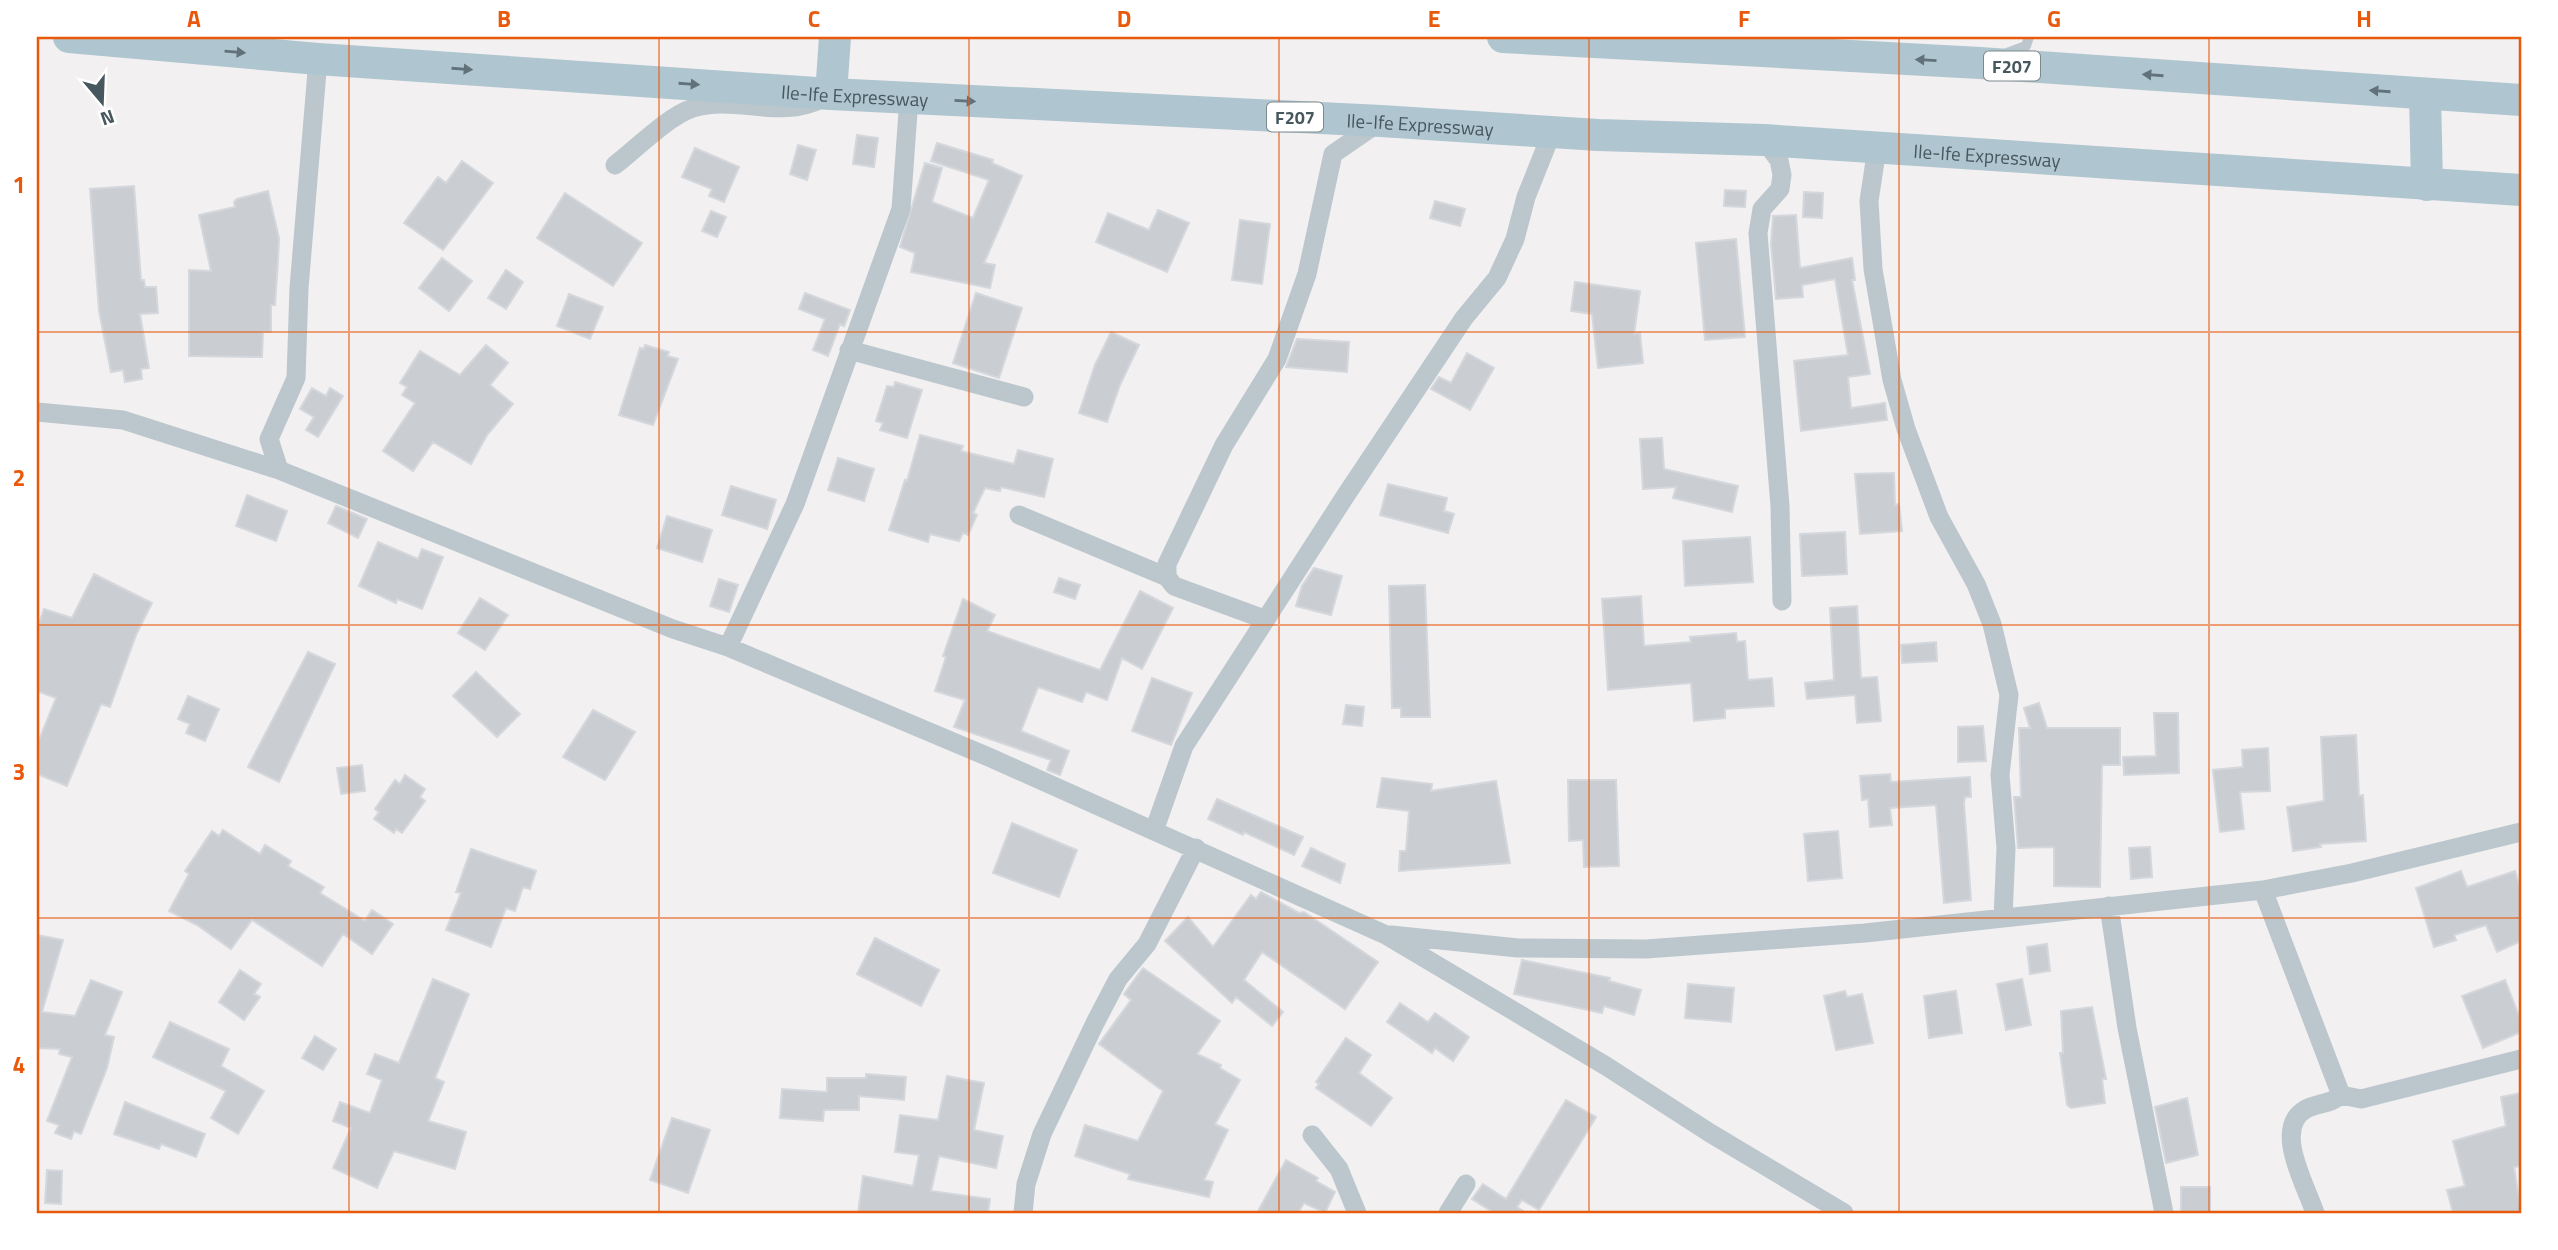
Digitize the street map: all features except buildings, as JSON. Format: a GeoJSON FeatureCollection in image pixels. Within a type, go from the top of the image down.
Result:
{"type":"FeatureCollection","features":[{"type":"Feature","properties":{"kind":"main road","name":"Ile-Ife Expressway"},"geometry":{"type":"LineString","coordinates":[[69,37],[318,59],[831,94],[1552,132],[1764,140],[2521,190]]}},
{"type":"Feature","properties":{"kind":"main road"},"geometry":{"type":"LineString","coordinates":[[831,94],[835,37]]}},
{"type":"Feature","properties":{"kind":"main road","name":"F207"},"geometry":{"type":"LineString","coordinates":[[1503,37],[1980,63],[2521,100]]}},
{"type":"Feature","properties":{"kind":"main road"},"geometry":{"type":"LineString","coordinates":[[2425,94],[2427,185]]}},
{"type":"Feature","properties":{"kind":"street"},"geometry":{"type":"LineString","coordinates":[[279,470],[269,439],[296,378],[299,288],[318,59]]}},
{"type":"Feature","properties":{"kind":"street"},"geometry":{"type":"LineString","coordinates":[[615,165],[677,117],[695,107],[798,108],[831,94]]}},
{"type":"Feature","properties":{"kind":"street"},"geometry":{"type":"LineString","coordinates":[[728,647],[796,504],[901,209],[909,98]]}},
{"type":"Feature","properties":{"kind":"street"},"geometry":{"type":"LineString","coordinates":[[1167,577],[1167,564],[1224,445],[1277,359],[1307,274],[1333,154],[1381,121]]}},
{"type":"Feature","properties":{"kind":"street"},"geometry":{"type":"LineString","coordinates":[[1154,831],[1184,746],[1264,619],[1464,318],[1497,278],[1516,239],[1526,197],[1552,132]]}},
{"type":"Feature","properties":{"kind":"street"},"geometry":{"type":"LineString","coordinates":[[1764,140],[1779,160],[1783,175],[1780,189],[1762,209],[1758,233],[1779,493],[1782,601]]}},
{"type":"Feature","properties":{"kind":"street"},"geometry":{"type":"LineString","coordinates":[[1877,148],[1869,201],[1872,255],[1892,380],[1906,429],[1939,517],[1976,584],[1992,624],[2009,695],[2000,775],[2006,848],[2003,918]]}},
{"type":"Feature","properties":{"kind":"street"},"geometry":{"type":"LineString","coordinates":[[849,350],[1024,397]]}},
{"type":"Feature","properties":{"kind":"street"},"geometry":{"type":"LineString","coordinates":[[37,412],[123,420],[279,470],[673,629],[728,647],[1196,848],[1385,935],[1822,1207],[1844,1213]]}},
{"type":"Feature","properties":{"kind":"street"},"geometry":{"type":"LineString","coordinates":[[1019,515],[1167,577],[1174,586],[1264,619]]}},
{"type":"Feature","properties":{"kind":"street"},"geometry":{"type":"LineString","coordinates":[[1385,935],[1518,948],[1646,949],[1865,933],[2263,890],[2417,859],[2521,832]]}},
{"type":"Feature","properties":{"kind":"street"},"geometry":{"type":"LineString","coordinates":[[1023,1213],[1026,1184],[1042,1134],[1118,979],[1147,944],[1196,848]]}},
{"type":"Feature","properties":{"kind":"street"},"geometry":{"type":"LineString","coordinates":[[2263,890],[2341,1095]]}},
{"type":"Feature","properties":{"kind":"street"},"geometry":{"type":"LineString","coordinates":[[2109,906],[2127,1028],[2164,1213]]}},
{"type":"Feature","properties":{"kind":"street"},"geometry":{"type":"LineString","coordinates":[[2341,1095],[2361,1099],[2521,1059]]}},
{"type":"Feature","properties":{"kind":"street"},"geometry":{"type":"LineString","coordinates":[[2315,1213],[2289,1142],[2290,1129],[2295,1118],[2306,1109],[2336,1100],[2341,1095]]}},
{"type":"Feature","properties":{"kind":"street"},"geometry":{"type":"LineString","coordinates":[[1312,1135],[1339,1169],[1357,1213]]}},
{"type":"Feature","properties":{"kind":"street"},"geometry":{"type":"LineString","coordinates":[[1448,1213],[1466,1184]]}},
{"type":"Feature","properties":{"kind":"lane"},"geometry":{"type":"LineString","coordinates":[[1980,63],[2026,46],[2029,37]]}}]}
